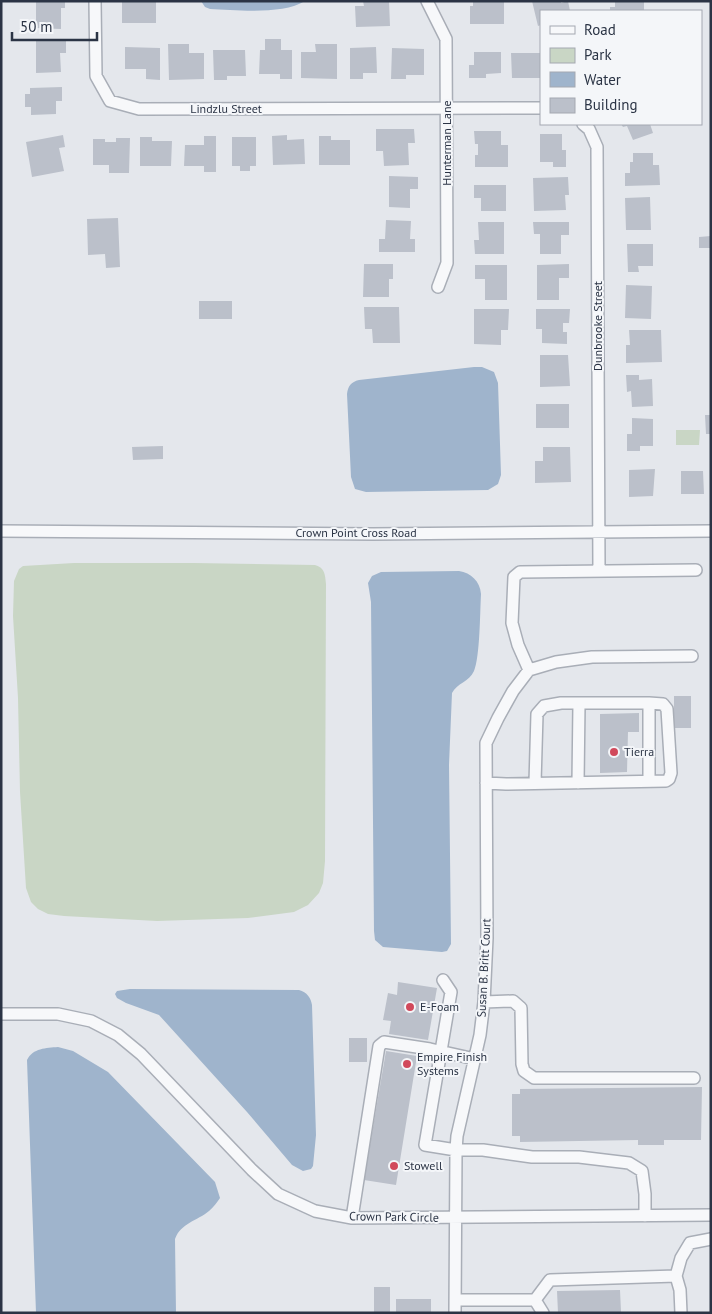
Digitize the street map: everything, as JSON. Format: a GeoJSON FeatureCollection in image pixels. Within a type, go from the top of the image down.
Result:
{"type":"FeatureCollection","features":[{"type":"Feature","properties":{"kind":"street","name":"Lindzlu Street"},"geometry":{"type":"LineString","coordinates":[[95,1],[96,76],[110,101],[140,110],[447,108]]}},
{"type":"Feature","properties":{"kind":"street","name":"Hunterman Lane"},"geometry":{"type":"LineString","coordinates":[[427,1],[446,39],[447,263],[438,287]]}},
{"type":"Feature","properties":{"kind":"street"},"geometry":{"type":"LineString","coordinates":[[447,108],[540,108]]}},
{"type":"Feature","properties":{"kind":"street","name":"Dunbrooke Street"},"geometry":{"type":"LineString","coordinates":[[584,125],[597,147],[599,571]]}},
{"type":"Feature","properties":{"kind":"street","name":"Crown Point Cross Road"},"geometry":{"type":"LineString","coordinates":[[1,531],[363,534],[711,531]]}},
{"type":"Feature","properties":{"kind":"street"},"geometry":{"type":"LineString","coordinates":[[692,656],[592,657],[556,662],[529,670],[518,645],[512,623],[514,578],[520,572],[696,570]]}},
{"type":"Feature","properties":{"kind":"street","name":"Susan B. Britt Court"},"geometry":{"type":"LineString","coordinates":[[455,1313],[457,1136],[480,1036],[484,1002],[487,938],[486,743],[498,718],[529,670]]}},
{"type":"Feature","properties":{"kind":"street"},"geometry":{"type":"LineString","coordinates":[[486,783],[535,783],[578,783],[666,782],[671,773],[667,709],[663,704],[649,703],[561,703],[544,706],[537,714],[535,783]]}},
{"type":"Feature","properties":{"kind":"street"},"geometry":{"type":"LineString","coordinates":[[649,703],[649,782]]}},
{"type":"Feature","properties":{"kind":"street"},"geometry":{"type":"LineString","coordinates":[[578,783],[579,704]]}},
{"type":"Feature","properties":{"kind":"street"},"geometry":{"type":"LineString","coordinates":[[443,980],[451,992],[425,1145],[456,1150],[483,1150],[532,1157],[578,1157],[629,1163],[642,1171],[645,1216]]}},
{"type":"Feature","properties":{"kind":"street"},"geometry":{"type":"LineString","coordinates":[[484,1002],[513,1001],[520,1008],[522,1064],[524,1072],[534,1078],[694,1078]]}},
{"type":"Feature","properties":{"kind":"street","name":"Crown Park Circle"},"geometry":{"type":"LineString","coordinates":[[1,1014],[58,1014],[91,1021],[118,1035],[141,1054],[252,1170],[278,1194],[315,1211],[352,1218],[711,1215]]}},
{"type":"Feature","properties":{"kind":"street"},"geometry":{"type":"LineString","coordinates":[[352,1218],[378,1046],[384,1042],[474,1059]]}},
{"type":"Feature","properties":{"kind":"street"},"geometry":{"type":"LineString","coordinates":[[681,1313],[680,1290],[676,1276],[681,1258],[690,1243],[711,1239]]}},
{"type":"Feature","properties":{"kind":"street"},"geometry":{"type":"LineString","coordinates":[[535,1300],[550,1280],[676,1276]]}},
{"type":"Feature","properties":{"kind":"street"},"geometry":{"type":"LineString","coordinates":[[455,1300],[535,1300]]}},
{"type":"Feature","properties":{"kind":"street"},"geometry":{"type":"LineString","coordinates":[[535,1300],[543,1313]]}},
{"type":"Feature","properties":{"kind":"green space"},"geometry":{"type":"Polygon","coordinates":[[[676,430],[700,430],[699,445],[676,445],[676,430]]]}},
{"type":"Feature","properties":{"kind":"green space"},"geometry":{"type":"Polygon","coordinates":[[[74,563],[315,565],[323,570],[326,584],[325,861],[323,883],[319,893],[308,905],[294,912],[248,918],[157,921],[48,914],[38,909],[31,902],[26,888],[20,792],[18,698],[13,616],[14,581],[19,569],[23,566],[74,563]]]}},
{"type":"Feature","properties":{"kind":"water"},"geometry":{"type":"Polygon","coordinates":[[[201,1],[305,1],[285,8],[246,11],[210,9],[205,7],[201,1]]]}},
{"type":"Feature","properties":{"kind":"water"},"geometry":{"type":"Polygon","coordinates":[[[482,367],[494,372],[498,383],[501,475],[498,484],[488,490],[366,492],[355,489],[351,477],[347,394],[350,385],[359,380],[482,367]]]}},
{"type":"Feature","properties":{"kind":"water"},"geometry":{"type":"Polygon","coordinates":[[[459,571],[474,578],[479,585],[481,594],[479,645],[474,671],[452,693],[449,765],[451,944],[447,951],[442,952],[383,947],[375,940],[374,931],[371,602],[368,583],[372,576],[381,572],[459,571]]]}},
{"type":"Feature","properties":{"kind":"water"},"geometry":{"type":"Polygon","coordinates":[[[130,989],[299,990],[306,994],[310,998],[312,1005],[316,1135],[313,1166],[311,1169],[303,1171],[292,1165],[159,1015],[126,1003],[117,998],[115,994],[117,991],[130,989]]]}},
{"type":"Feature","properties":{"kind":"water"},"geometry":{"type":"Polygon","coordinates":[[[58,1047],[73,1051],[108,1072],[215,1182],[220,1198],[209,1211],[181,1229],[175,1239],[176,1313],[36,1313],[27,1060],[36,1051],[44,1048],[58,1047]]]}},
{"type":"Feature","properties":{"kind":"building"},"geometry":{"type":"Polygon","coordinates":[[[36,1],[65,1],[65,8],[61,8],[61,29],[36,28],[36,1]]]}},
{"type":"Feature","properties":{"kind":"building"},"geometry":{"type":"Polygon","coordinates":[[[122,1],[156,1],[156,23],[122,23],[122,1]]]}},
{"type":"Feature","properties":{"kind":"building"},"geometry":{"type":"Polygon","coordinates":[[[363,1],[389,1],[390,26],[356,27],[355,6],[364,6],[363,1]]]}},
{"type":"Feature","properties":{"kind":"building"},"geometry":{"type":"Polygon","coordinates":[[[473,1],[504,1],[504,24],[470,24],[470,6],[473,6],[473,1]]]}},
{"type":"Feature","properties":{"kind":"building"},"geometry":{"type":"Polygon","coordinates":[[[532,1],[561,1],[561,3],[568,1],[570,10],[540,10],[540,25],[538,26],[532,1]]]}},
{"type":"Feature","properties":{"kind":"building"},"geometry":{"type":"Polygon","coordinates":[[[615,1],[644,1],[644,10],[610,10],[610,7],[615,7],[615,1]]]}},
{"type":"Feature","properties":{"kind":"building"},"geometry":{"type":"Polygon","coordinates":[[[265,39],[281,39],[281,50],[292,50],[292,79],[280,79],[280,74],[259,74],[260,50],[265,50],[265,39]]]}},
{"type":"Feature","properties":{"kind":"building"},"geometry":{"type":"Polygon","coordinates":[[[36,41],[66,41],[66,53],[60,53],[61,72],[36,73],[36,41]]]}},
{"type":"Feature","properties":{"kind":"building"},"geometry":{"type":"Polygon","coordinates":[[[168,44],[189,44],[189,53],[204,53],[204,79],[169,80],[168,44]]]}},
{"type":"Feature","properties":{"kind":"building"},"geometry":{"type":"Polygon","coordinates":[[[315,44],[337,44],[337,79],[301,78],[301,52],[316,52],[315,44]]]}},
{"type":"Feature","properties":{"kind":"building"},"geometry":{"type":"Polygon","coordinates":[[[125,47],[160,48],[160,80],[146,79],[146,69],[125,69],[125,47]]]}},
{"type":"Feature","properties":{"kind":"building"},"geometry":{"type":"Polygon","coordinates":[[[376,47],[377,73],[363,73],[363,79],[350,79],[350,48],[376,47]]]}},
{"type":"Feature","properties":{"kind":"building"},"geometry":{"type":"Polygon","coordinates":[[[392,48],[424,49],[424,75],[406,75],[406,79],[391,79],[392,48]]]}},
{"type":"Feature","properties":{"kind":"building"},"geometry":{"type":"Polygon","coordinates":[[[213,50],[245,50],[246,76],[227,76],[227,80],[214,80],[213,50]]]}},
{"type":"Feature","properties":{"kind":"building"},"geometry":{"type":"Polygon","coordinates":[[[474,52],[501,52],[501,73],[486,74],[486,78],[469,78],[469,65],[474,65],[474,52]]]}},
{"type":"Feature","properties":{"kind":"building"},"geometry":{"type":"Polygon","coordinates":[[[511,53],[540,53],[540,78],[512,78],[511,53]]]}},
{"type":"Feature","properties":{"kind":"building"},"geometry":{"type":"Polygon","coordinates":[[[62,87],[62,101],[56,101],[56,114],[31,115],[31,107],[25,107],[25,94],[30,94],[30,88],[62,87]]]}},
{"type":"Feature","properties":{"kind":"building"},"geometry":{"type":"Polygon","coordinates":[[[622,125],[650,125],[653,133],[633,140],[627,126],[623,127],[622,125]]]}},
{"type":"Feature","properties":{"kind":"building"},"geometry":{"type":"Polygon","coordinates":[[[376,129],[414,129],[415,143],[408,143],[409,165],[384,166],[383,151],[376,151],[376,129]]]}},
{"type":"Feature","properties":{"kind":"building"},"geometry":{"type":"Polygon","coordinates":[[[474,131],[501,131],[501,145],[508,145],[508,167],[475,167],[475,155],[478,155],[478,144],[475,144],[474,131]]]}},
{"type":"Feature","properties":{"kind":"building"},"geometry":{"type":"Polygon","coordinates":[[[540,134],[562,134],[562,150],[566,150],[566,167],[553,167],[553,162],[540,162],[540,134]]]}},
{"type":"Feature","properties":{"kind":"building"},"geometry":{"type":"Polygon","coordinates":[[[63,135],[65,147],[59,148],[64,171],[32,177],[26,142],[63,135]]]}},
{"type":"Feature","properties":{"kind":"building"},"geometry":{"type":"Polygon","coordinates":[[[287,135],[287,140],[304,139],[305,164],[273,165],[272,136],[287,135]]]}},
{"type":"Feature","properties":{"kind":"building"},"geometry":{"type":"Polygon","coordinates":[[[204,136],[216,136],[216,172],[204,172],[204,166],[184,166],[185,145],[204,145],[204,136]]]}},
{"type":"Feature","properties":{"kind":"building"},"geometry":{"type":"Polygon","coordinates":[[[319,136],[331,136],[331,140],[350,140],[350,165],[319,165],[319,136]]]}},
{"type":"Feature","properties":{"kind":"building"},"geometry":{"type":"Polygon","coordinates":[[[140,137],[152,137],[152,141],[172,141],[171,166],[140,166],[140,137]]]}},
{"type":"Feature","properties":{"kind":"building"},"geometry":{"type":"Polygon","coordinates":[[[232,137],[256,137],[256,166],[250,166],[250,171],[240,171],[240,166],[232,166],[232,137]]]}},
{"type":"Feature","properties":{"kind":"building"},"geometry":{"type":"Polygon","coordinates":[[[116,138],[130,138],[129,173],[109,173],[109,165],[93,165],[93,139],[105,139],[105,142],[116,142],[116,138]]]}},
{"type":"Feature","properties":{"kind":"building"},"geometry":{"type":"Polygon","coordinates":[[[633,153],[653,153],[653,165],[659,165],[660,185],[625,186],[625,173],[630,173],[630,162],[633,162],[633,153]]]}},
{"type":"Feature","properties":{"kind":"building"},"geometry":{"type":"Polygon","coordinates":[[[389,176],[418,177],[418,189],[410,189],[410,208],[389,207],[389,176]]]}},
{"type":"Feature","properties":{"kind":"building"},"geometry":{"type":"Polygon","coordinates":[[[568,177],[569,195],[565,195],[566,210],[534,211],[533,178],[568,177]]]}},
{"type":"Feature","properties":{"kind":"building"},"geometry":{"type":"Polygon","coordinates":[[[474,185],[506,185],[506,211],[481,211],[481,198],[474,198],[474,185]]]}},
{"type":"Feature","properties":{"kind":"building"},"geometry":{"type":"Polygon","coordinates":[[[650,197],[651,230],[626,230],[625,198],[650,197]]]}},
{"type":"Feature","properties":{"kind":"building"},"geometry":{"type":"Polygon","coordinates":[[[118,218],[120,267],[106,268],[105,254],[88,255],[87,219],[118,218]]]}},
{"type":"Feature","properties":{"kind":"building"},"geometry":{"type":"Polygon","coordinates":[[[386,220],[411,221],[410,239],[415,239],[415,252],[379,252],[379,239],[385,239],[386,220]]]}},
{"type":"Feature","properties":{"kind":"building"},"geometry":{"type":"Polygon","coordinates":[[[478,222],[504,222],[504,254],[475,254],[474,240],[479,240],[478,222]]]}},
{"type":"Feature","properties":{"kind":"building"},"geometry":{"type":"Polygon","coordinates":[[[533,222],[569,222],[569,235],[561,235],[561,254],[540,254],[540,234],[534,234],[533,222]]]}},
{"type":"Feature","properties":{"kind":"building"},"geometry":{"type":"Polygon","coordinates":[[[711,236],[711,248],[699,248],[699,237],[711,236]]]}},
{"type":"Feature","properties":{"kind":"building"},"geometry":{"type":"Polygon","coordinates":[[[627,244],[653,244],[653,266],[638,266],[639,272],[628,272],[627,244]]]}},
{"type":"Feature","properties":{"kind":"building"},"geometry":{"type":"Polygon","coordinates":[[[364,264],[393,264],[393,279],[389,279],[389,297],[363,297],[364,264]]]}},
{"type":"Feature","properties":{"kind":"building"},"geometry":{"type":"Polygon","coordinates":[[[569,264],[569,278],[559,278],[559,300],[537,300],[537,265],[569,264]]]}},
{"type":"Feature","properties":{"kind":"building"},"geometry":{"type":"Polygon","coordinates":[[[475,265],[507,265],[507,300],[485,300],[485,279],[475,279],[475,265]]]}},
{"type":"Feature","properties":{"kind":"building"},"geometry":{"type":"Polygon","coordinates":[[[626,285],[652,286],[651,319],[625,318],[626,285]]]}},
{"type":"Feature","properties":{"kind":"building"},"geometry":{"type":"Polygon","coordinates":[[[199,301],[232,301],[232,319],[199,319],[199,301]]]}},
{"type":"Feature","properties":{"kind":"building"},"geometry":{"type":"Polygon","coordinates":[[[364,307],[399,307],[400,343],[373,343],[372,329],[365,329],[364,307]]]}},
{"type":"Feature","properties":{"kind":"building"},"geometry":{"type":"Polygon","coordinates":[[[474,309],[509,309],[508,330],[501,330],[501,345],[474,344],[474,309]]]}},
{"type":"Feature","properties":{"kind":"building"},"geometry":{"type":"Polygon","coordinates":[[[536,309],[570,309],[569,323],[563,323],[563,332],[567,332],[567,344],[542,343],[542,329],[536,329],[536,309]]]}},
{"type":"Feature","properties":{"kind":"building"},"geometry":{"type":"Polygon","coordinates":[[[629,330],[661,330],[662,362],[626,363],[626,345],[630,345],[629,330]]]}},
{"type":"Feature","properties":{"kind":"building"},"geometry":{"type":"Polygon","coordinates":[[[540,355],[568,355],[570,386],[540,387],[540,355]]]}},
{"type":"Feature","properties":{"kind":"building"},"geometry":{"type":"Polygon","coordinates":[[[626,375],[639,375],[639,380],[652,379],[653,406],[632,407],[631,391],[627,392],[626,375]]]}},
{"type":"Feature","properties":{"kind":"building"},"geometry":{"type":"Polygon","coordinates":[[[536,404],[569,404],[569,428],[536,428],[536,404]]]}},
{"type":"Feature","properties":{"kind":"building"},"geometry":{"type":"Polygon","coordinates":[[[705,415],[711,415],[711,434],[706,434],[705,415]]]}},
{"type":"Feature","properties":{"kind":"building"},"geometry":{"type":"Polygon","coordinates":[[[632,418],[653,419],[653,446],[640,446],[640,451],[627,451],[627,434],[632,434],[632,418]]]}},
{"type":"Feature","properties":{"kind":"building"},"geometry":{"type":"Polygon","coordinates":[[[163,446],[163,459],[133,460],[132,447],[163,446]]]}},
{"type":"Feature","properties":{"kind":"building"},"geometry":{"type":"Polygon","coordinates":[[[543,447],[570,447],[571,482],[535,483],[535,461],[543,461],[543,447]]]}},
{"type":"Feature","properties":{"kind":"building"},"geometry":{"type":"Polygon","coordinates":[[[655,469],[653,496],[629,497],[629,470],[655,469]]]}},
{"type":"Feature","properties":{"kind":"building"},"geometry":{"type":"Polygon","coordinates":[[[681,471],[703,471],[704,494],[681,494],[681,471]]]}},
{"type":"Feature","properties":{"kind":"building"},"geometry":{"type":"Polygon","coordinates":[[[674,696],[691,696],[691,728],[674,728],[674,696]]]}},
{"type":"Feature","properties":{"kind":"building","name":"Tierra"},"geometry":{"type":"Polygon","coordinates":[[[639,713],[639,732],[628,732],[627,772],[600,773],[600,714],[639,713]]]}},
{"type":"Feature","properties":{"kind":"building","name":"E-Foam"},"geometry":{"type":"Polygon","coordinates":[[[398,982],[437,988],[428,1040],[389,1034],[391,1021],[383,1020],[388,993],[397,995],[398,982]]]}},
{"type":"Feature","properties":{"kind":"building"},"geometry":{"type":"Polygon","coordinates":[[[349,1038],[367,1038],[367,1062],[349,1062],[349,1038]]]}},
{"type":"Feature","properties":{"kind":"building"},"geometry":{"type":"Polygon","coordinates":[[[386,1051],[417,1056],[396,1185],[364,1180],[386,1051]]]}},
{"type":"Feature","properties":{"kind":"building"},"geometry":{"type":"Polygon","coordinates":[[[702,1087],[701,1140],[664,1140],[664,1145],[638,1145],[638,1140],[520,1142],[520,1136],[512,1136],[512,1094],[520,1094],[520,1089],[702,1087]]]}},
{"type":"Feature","properties":{"kind":"building"},"geometry":{"type":"Polygon","coordinates":[[[374,1287],[390,1287],[390,1313],[374,1313],[374,1287]]]}},
{"type":"Feature","properties":{"kind":"building"},"geometry":{"type":"Polygon","coordinates":[[[620,1290],[621,1312],[558,1313],[557,1291],[620,1290]]]}},
{"type":"Feature","properties":{"kind":"building"},"geometry":{"type":"Polygon","coordinates":[[[396,1299],[431,1299],[431,1313],[396,1313],[396,1299]]]}},
{"type":"Feature","properties":{"kind":"place","name":"Tierra"},"geometry":{"type":"Point","coordinates":[614,752]}},
{"type":"Feature","properties":{"kind":"place","name":"E-Foam"},"geometry":{"type":"Point","coordinates":[410,1007]}},
{"type":"Feature","properties":{"kind":"place","name":"Empire Finish Systems"},"geometry":{"type":"Point","coordinates":[407,1064]}},
{"type":"Feature","properties":{"kind":"place","name":"Stowell"},"geometry":{"type":"Point","coordinates":[394,1166]}}]}
